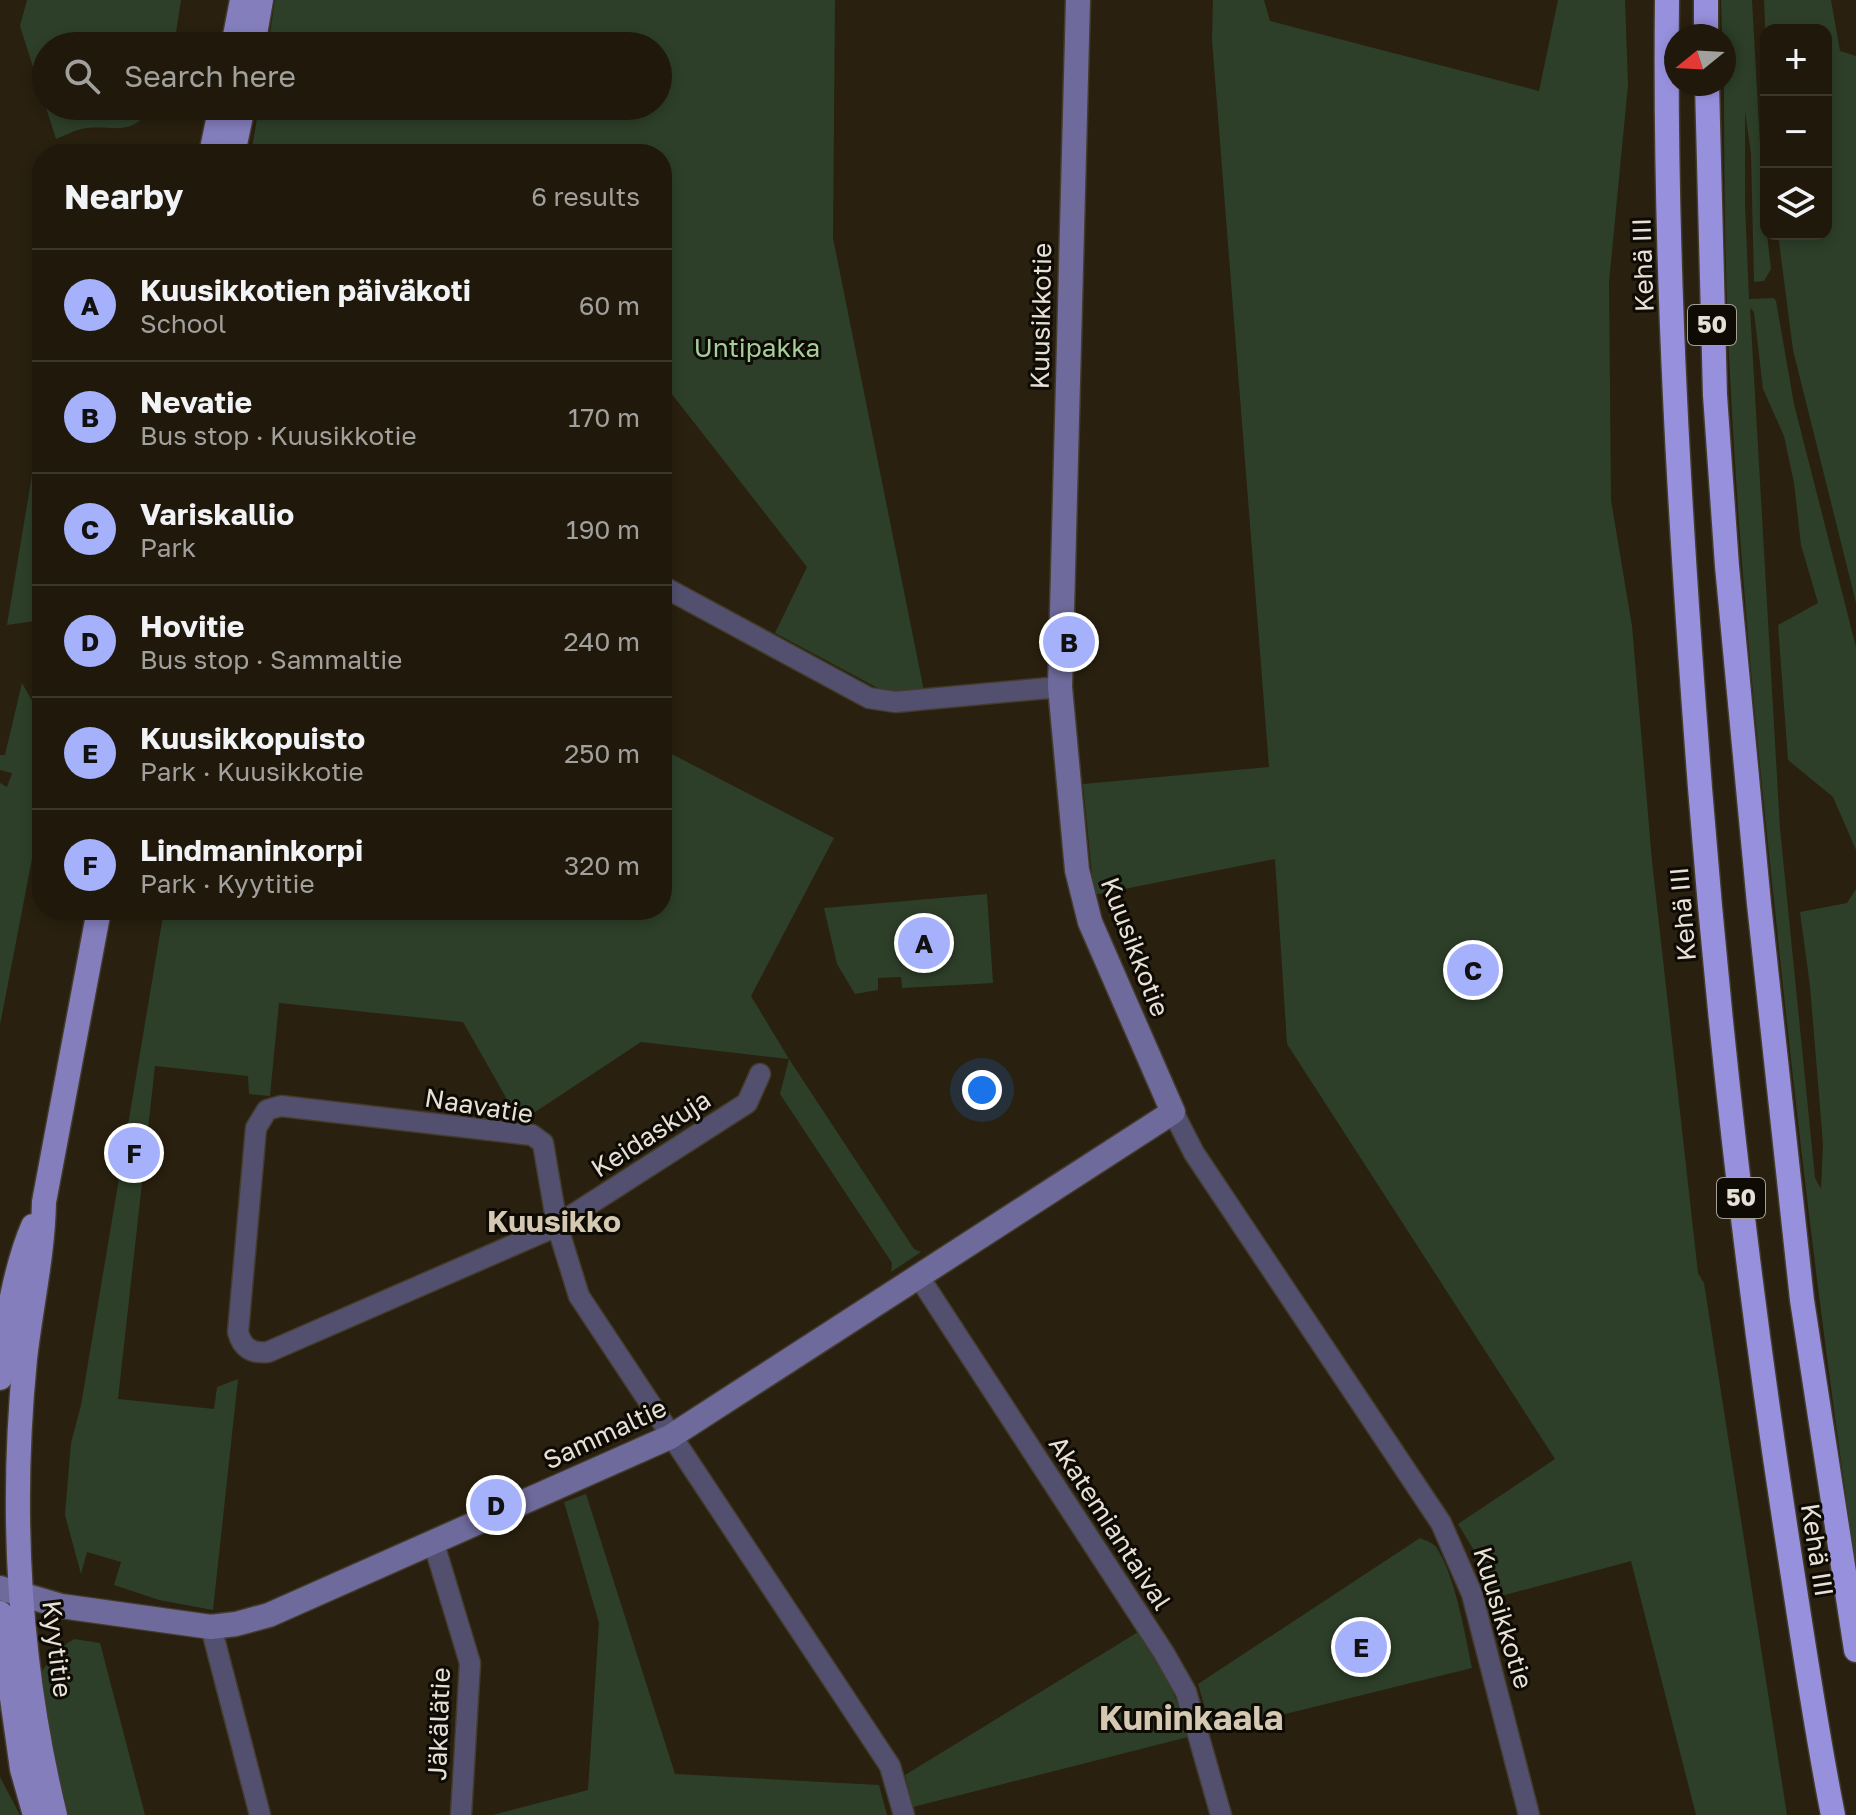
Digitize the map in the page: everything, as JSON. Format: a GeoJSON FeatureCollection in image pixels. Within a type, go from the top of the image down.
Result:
{"type":"FeatureCollection","features":[{"type":"Feature","properties":{"kind":"highway"},"geometry":{"type":"LineString","coordinates":[[1655,0],[1664,43]]}},
{"type":"Feature","properties":{"kind":"highway","name":"Kehä III"},"geometry":{"type":"LineString","coordinates":[[1667,0],[1667,24]]}},
{"type":"Feature","properties":{"kind":"highway"},"geometry":{"type":"LineString","coordinates":[[1706,0],[1706,24]]}},
{"type":"Feature","properties":{"kind":"highway","name":"Kehä III"},"geometry":{"type":"LineString","coordinates":[[1667,96],[1678,455],[1710,909],[1734,1140],[1769,1421],[1817,1737],[1833,1815]]}},
{"type":"Feature","properties":{"kind":"highway","name":"Kehä III"},"geometry":{"type":"LineString","coordinates":[[1707,96],[1715,395],[1727,566],[1757,888],[1802,1300],[1856,1650]]}},
{"type":"Feature","properties":{"kind":"main road"},"geometry":{"type":"LineString","coordinates":[[236,32],[242,0]]}},
{"type":"Feature","properties":{"kind":"main road"},"geometry":{"type":"LineString","coordinates":[[255,32],[261,0]]}},
{"type":"Feature","properties":{"kind":"main road"},"geometry":{"type":"LineString","coordinates":[[213,144],[218,120]]}},
{"type":"Feature","properties":{"kind":"main road"},"geometry":{"type":"LineString","coordinates":[[235,144],[240,120]]}},
{"type":"Feature","properties":{"kind":"main road","name":"Kyytitie"},"geometry":{"type":"LineString","coordinates":[[91,920],[92,939]]}},
{"type":"Feature","properties":{"kind":"main road","name":"Kyytitie"},"geometry":{"type":"LineString","coordinates":[[55,1815],[28,1659],[11,1591],[24,1376],[43,1243],[44,1202],[97,920]]}},
{"type":"Feature","properties":{"kind":"main road","name":"Kyytitie"},"geometry":{"type":"LineString","coordinates":[[0,1378],[12,1303],[28,1239],[44,1202]]}},
{"type":"Feature","properties":{"kind":"main road","name":"Kyytitie"},"geometry":{"type":"LineString","coordinates":[[0,1613],[22,1769],[35,1815]]}},
{"type":"Feature","properties":{"kind":"street","name":"Kuusikkotie"},"geometry":{"type":"LineString","coordinates":[[1078,0],[1060,687],[1074,843],[1082,894],[1090,922],[1194,1153],[1441,1523],[1472,1594],[1529,1815]]}},
{"type":"Feature","properties":{"kind":"street"},"geometry":{"type":"LineString","coordinates":[[672,591],[869,698],[895,702],[1060,687]]}},
{"type":"Feature","properties":{"kind":"street","name":"Keidaskuja"},"geometry":{"type":"LineString","coordinates":[[557,1225],[747,1103],[760,1074]]}},
{"type":"Feature","properties":{"kind":"street","name":"Naavatie"},"geometry":{"type":"LineString","coordinates":[[281,1106],[532,1135],[543,1143],[557,1225],[268,1352],[256,1353],[240,1341],[237,1320],[256,1128],[267,1110],[281,1106]]}},
{"type":"Feature","properties":{"kind":"street","name":"Sammaltie"},"geometry":{"type":"LineString","coordinates":[[11,1591],[61,1606],[211,1627],[269,1615],[670,1437],[1173,1112]]}},
{"type":"Feature","properties":{"kind":"street"},"geometry":{"type":"LineString","coordinates":[[557,1225],[579,1296],[890,1766],[904,1815]]}},
{"type":"Feature","properties":{"kind":"street","name":"Akatemiantaival"},"geometry":{"type":"LineString","coordinates":[[919,1277],[1164,1653],[1186,1692],[1221,1815]]}},
{"type":"Feature","properties":{"kind":"street","name":"Jäkälätie"},"geometry":{"type":"LineString","coordinates":[[434,1544],[470,1663],[461,1815]]}},
{"type":"Feature","properties":{"kind":"street"},"geometry":{"type":"LineString","coordinates":[[211,1627],[260,1815]]}},
{"type":"Feature","properties":{"kind":"green space"},"geometry":{"type":"Polygon","coordinates":[[[27,0],[181,0],[176,32],[32,32],[32,64],[20,26],[27,0]]]}},
{"type":"Feature","properties":{"kind":"green space","name":"Untipakka"},"geometry":{"type":"Polygon","coordinates":[[[275,0],[835,0],[833,238],[924,691],[887,693],[775,633],[807,567],[672,394],[672,144],[253,144],[257,120],[672,120],[672,32],[270,32],[275,0]]]}},
{"type":"Feature","properties":{"kind":"green space"},"geometry":{"type":"Polygon","coordinates":[[[1213,0],[1264,0],[1270,21],[1539,91],[1558,0],[1625,0],[1628,85],[1609,282],[1611,500],[1632,626],[1652,861],[1698,1273],[1704,1283],[1787,1815],[1696,1815],[1631,1561],[1494,1598],[1478,1557],[1458,1524],[1555,1459],[1287,1044],[1275,859],[1094,895],[1083,784],[1269,767],[1212,40],[1213,0]]]}},
{"type":"Feature","properties":{"kind":"green space"},"geometry":{"type":"Polygon","coordinates":[[[1721,0],[1752,0],[1760,145],[1760,240],[1768,240],[1771,269],[1764,281],[1754,282],[1751,154],[1745,111],[1749,299],[1774,298],[1776,301],[1794,404],[1856,647],[1856,850],[1833,797],[1788,760],[1778,625],[1818,603],[1801,545],[1794,483],[1784,436],[1763,389],[1754,312],[1750,308],[1780,829],[1815,1178],[1821,1189],[1823,1144],[1810,986],[1800,912],[1847,903],[1856,889],[1856,1566],[1803,1169],[1749,652],[1728,333],[1725,205],[1724,96],[1736,96],[1736,24],[1722,24],[1721,0]]]}},
{"type":"Feature","properties":{"kind":"green space"},"geometry":{"type":"Polygon","coordinates":[[[1764,0],[1831,0],[1840,51],[1856,56],[1856,603],[1793,350],[1779,240],[1832,240],[1832,24],[1765,24],[1764,0]]]}},
{"type":"Feature","properties":{"kind":"green space"},"geometry":{"type":"Polygon","coordinates":[[[50,120],[140,120],[129,127],[81,129],[56,139],[50,120]]]}},
{"type":"Feature","properties":{"kind":"green space"},"geometry":{"type":"Polygon","coordinates":[[[32,475],[32,621],[7,625],[32,475]]]}},
{"type":"Feature","properties":{"kind":"green space"},"geometry":{"type":"Polygon","coordinates":[[[22,683],[32,700],[32,859],[0,1025],[0,783],[7,787],[12,773],[0,770],[0,755],[5,755],[22,683]]]}},
{"type":"Feature","properties":{"kind":"green space"},"geometry":{"type":"Polygon","coordinates":[[[672,754],[834,838],[751,996],[789,1059],[641,1042],[520,1122],[463,1022],[279,1003],[270,1096],[249,1094],[248,1076],[155,1066],[118,1399],[214,1409],[217,1387],[238,1379],[213,1610],[159,1600],[114,1585],[121,1562],[87,1552],[81,1574],[65,1515],[71,1443],[81,1405],[162,920],[672,920],[672,754]]]}},
{"type":"Feature","properties":{"kind":"green space"},"geometry":{"type":"Polygon","coordinates":[[[987,894],[993,983],[902,988],[901,977],[878,978],[878,990],[855,994],[837,964],[824,908],[987,894]]]}},
{"type":"Feature","properties":{"kind":"green space"},"geometry":{"type":"Polygon","coordinates":[[[789,1059],[914,1249],[921,1252],[891,1272],[892,1263],[780,1094],[789,1059]]]}},
{"type":"Feature","properties":{"kind":"green space"},"geometry":{"type":"Polygon","coordinates":[[[586,1494],[675,1774],[879,1785],[887,1815],[493,1815],[588,1790],[599,1623],[564,1502],[586,1494]]]}},
{"type":"Feature","properties":{"kind":"green space"},"geometry":{"type":"Polygon","coordinates":[[[1420,1538],[1436,1547],[1449,1573],[1472,1668],[1212,1732],[1198,1684],[1420,1538]]]}},
{"type":"Feature","properties":{"kind":"green space"},"geometry":{"type":"Polygon","coordinates":[[[1138,1632],[1168,1683],[1188,1737],[913,1807],[905,1775],[1138,1632]]]}},
{"type":"Feature","properties":{"kind":"green space"},"geometry":{"type":"Polygon","coordinates":[[[74,1639],[100,1643],[145,1815],[64,1815],[38,1676],[59,1649],[74,1639]]]}},
{"type":"Feature","properties":{"kind":"green space"},"geometry":{"type":"Polygon","coordinates":[[[0,1777],[20,1815],[0,1815],[0,1777]]]}},
{"type":"Feature","properties":{"kind":"place","name":"Nevatie"},"geometry":{"type":"Point","coordinates":[1069,642]}},
{"type":"Feature","properties":{"kind":"place","name":"Kuusikkotien päiväkoti"},"geometry":{"type":"Point","coordinates":[924,943]}},
{"type":"Feature","properties":{"kind":"place","name":"Variskallio"},"geometry":{"type":"Point","coordinates":[1473,970]}},
{"type":"Feature","properties":{"kind":"place","name":"Lindmaninkorpi"},"geometry":{"type":"Point","coordinates":[134,1153]}},
{"type":"Feature","properties":{"kind":"place","name":"Hovitie"},"geometry":{"type":"Point","coordinates":[496,1505]}},
{"type":"Feature","properties":{"kind":"place","name":"Kuusikkopuisto"},"geometry":{"type":"Point","coordinates":[1361,1647]}},
{"type":"Feature","properties":{"kind":"district","name":"Kuusikko"},"geometry":{"type":"Point","coordinates":[554,1222]}},
{"type":"Feature","properties":{"kind":"district","name":"Kuninkaala"},"geometry":{"type":"Point","coordinates":[1191,1718]}}]}
